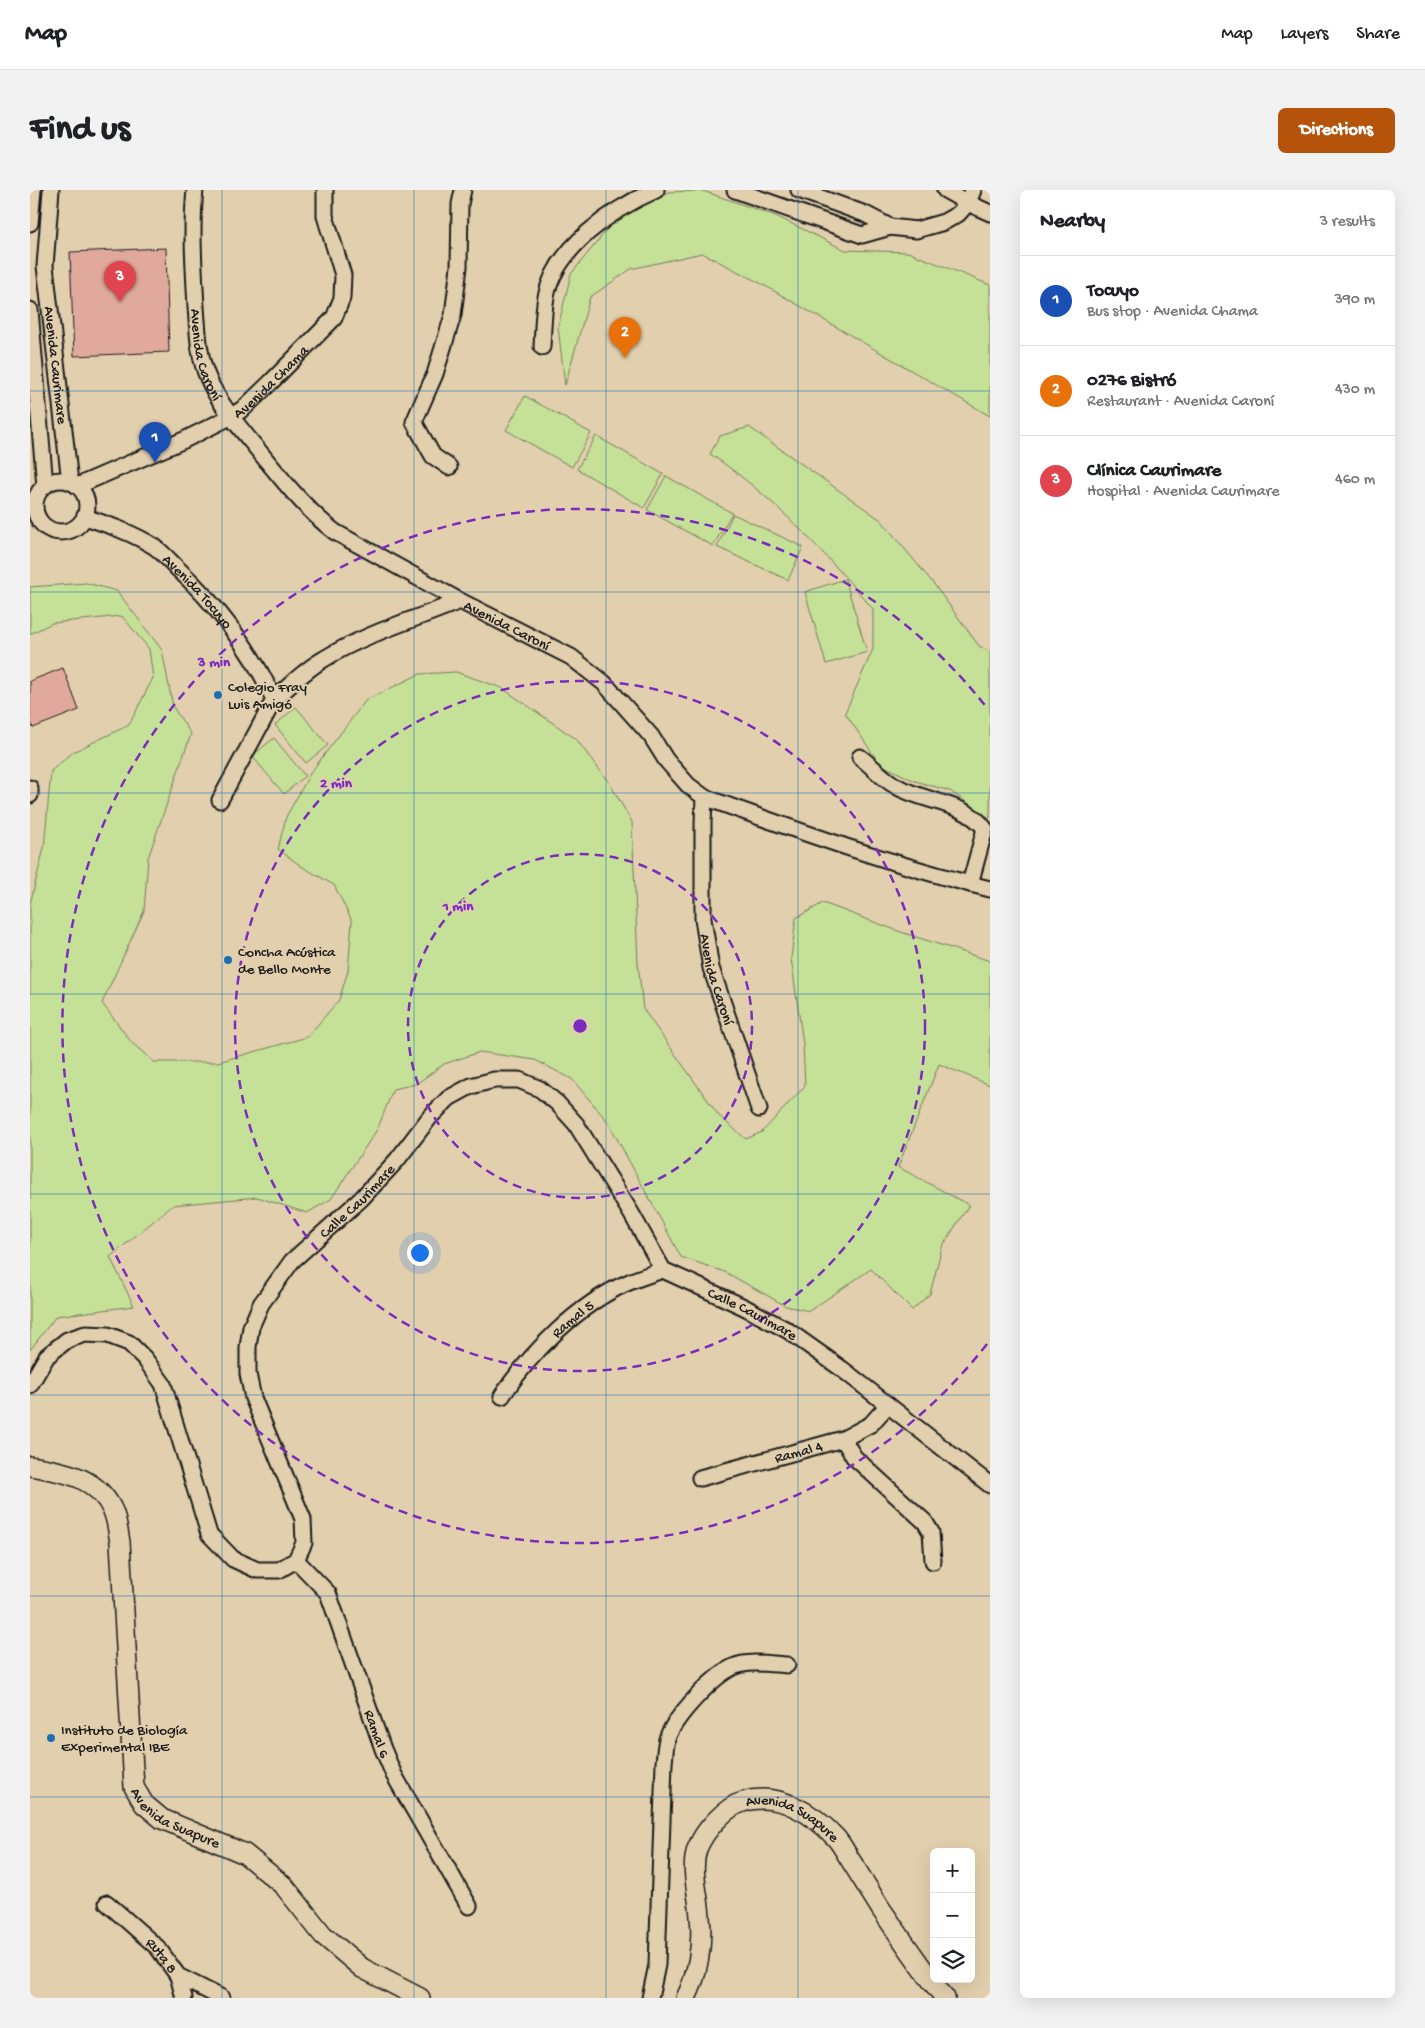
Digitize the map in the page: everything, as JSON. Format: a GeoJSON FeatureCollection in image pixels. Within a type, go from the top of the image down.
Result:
{"type":"FeatureCollection","features":[{"type":"Feature","properties":{"kind":"street"},"geometry":{"type":"LineString","coordinates":[[30,223],[33,190]]}},
{"type":"Feature","properties":{"kind":"street","name":"Avenida Caurimare"},"geometry":{"type":"LineString","coordinates":[[51,190],[46,266],[74,484]]}},
{"type":"Feature","properties":{"kind":"street","name":"Avenida Caroní"},"geometry":{"type":"LineString","coordinates":[[196,190],[193,231],[193,282],[201,355],[208,379],[232,416],[288,487],[320,520],[335,532],[460,601],[571,657],[604,683],[650,736],[666,760],[688,785],[704,797],[703,919],[711,968],[759,1109]]}},
{"type":"Feature","properties":{"kind":"street","name":"Avenida Chama"},"geometry":{"type":"LineString","coordinates":[[74,484],[192,437],[232,416],[244,408],[334,318],[342,298],[343,275],[325,216],[324,190]]}},
{"type":"Feature","properties":{"kind":"street"},"geometry":{"type":"LineString","coordinates":[[448,467],[433,456],[414,422],[436,374],[453,315],[459,266],[460,204],[463,190]]}},
{"type":"Feature","properties":{"kind":"street"},"geometry":{"type":"LineString","coordinates":[[542,347],[546,296],[557,268],[573,248],[618,208],[656,190]]}},
{"type":"Feature","properties":{"kind":"street"},"geometry":{"type":"LineString","coordinates":[[735,190],[862,234],[890,228],[916,230],[944,222],[958,214],[971,197]]}},
{"type":"Feature","properties":{"kind":"street"},"geometry":{"type":"LineString","coordinates":[[799,190],[865,214],[890,228]]}},
{"type":"Feature","properties":{"kind":"street"},"geometry":{"type":"LineString","coordinates":[[945,190],[971,197],[990,213]]}},
{"type":"Feature","properties":{"kind":"street","name":"Avenida Caurimare"},"geometry":{"type":"LineString","coordinates":[[30,310],[45,486]]}},
{"type":"Feature","properties":{"kind":"street"},"geometry":{"type":"LineString","coordinates":[[60,479],[74,484],[86,499],[85,517],[71,530],[62,532],[53,530],[45,526],[33,515],[39,493],[45,486],[52,481],[60,479]]}},
{"type":"Feature","properties":{"kind":"street","name":"Avenida Tocuyo"},"geometry":{"type":"LineString","coordinates":[[85,517],[120,528],[156,548],[186,576],[215,607],[264,678],[274,700]]}},
{"type":"Feature","properties":{"kind":"street"},"geometry":{"type":"LineString","coordinates":[[220,800],[274,700],[295,680],[322,660],[357,640],[460,601]]}},
{"type":"Feature","properties":{"kind":"street"},"geometry":{"type":"LineString","coordinates":[[860,757],[896,786],[956,809],[978,820],[985,829],[970,884]]}},
{"type":"Feature","properties":{"kind":"street"},"geometry":{"type":"LineString","coordinates":[[30,788],[30,795]]}},
{"type":"Feature","properties":{"kind":"street"},"geometry":{"type":"LineString","coordinates":[[704,797],[843,846],[990,889]]}},
{"type":"Feature","properties":{"kind":"street","name":"Calle Caurimare"},"geometry":{"type":"LineString","coordinates":[[296,1560],[304,1543],[303,1519],[253,1398],[248,1374],[248,1347],[251,1327],[261,1304],[292,1261],[361,1199],[397,1160],[430,1117],[449,1098],[471,1086],[494,1080],[520,1080],[540,1089],[557,1103],[576,1124],[663,1270],[744,1307],[787,1330],[888,1405],[990,1485]]}},
{"type":"Feature","properties":{"kind":"street","name":"Ramal 5"},"geometry":{"type":"LineString","coordinates":[[502,1396],[542,1347],[574,1317],[597,1299],[626,1283],[663,1270]]}},
{"type":"Feature","properties":{"kind":"street"},"geometry":{"type":"LineString","coordinates":[[30,1385],[47,1356],[67,1340],[85,1334],[108,1335],[129,1343],[145,1359],[163,1384],[208,1534],[233,1559],[257,1570],[279,1570],[296,1560]]}},
{"type":"Feature","properties":{"kind":"street","name":"Ramal 4"},"geometry":{"type":"LineString","coordinates":[[700,1478],[843,1439],[871,1424],[888,1405]]}},
{"type":"Feature","properties":{"kind":"street"},"geometry":{"type":"LineString","coordinates":[[843,1439],[854,1457],[925,1522],[931,1532],[933,1561]]}},
{"type":"Feature","properties":{"kind":"street","name":"Avenida Suapure"},"geometry":{"type":"LineString","coordinates":[[30,1466],[77,1476],[92,1484],[113,1511],[120,1542],[134,1787],[144,1804],[162,1819],[245,1854],[284,1886],[323,1935],[362,1968],[420,1998]]}},
{"type":"Feature","properties":{"kind":"street","name":"Ramal 6"},"geometry":{"type":"LineString","coordinates":[[296,1560],[328,1593],[394,1775],[468,1906]]}},
{"type":"Feature","properties":{"kind":"street"},"geometry":{"type":"LineString","coordinates":[[650,1998],[657,1965],[664,1763],[668,1737],[688,1707],[706,1686],[734,1667],[759,1663],[787,1665]]}},
{"type":"Feature","properties":{"kind":"street","name":"Avenida Suapure"},"geometry":{"type":"LineString","coordinates":[[686,1998],[698,1968],[700,1950],[701,1919],[695,1867],[697,1849],[709,1829],[737,1804],[756,1798],[771,1798],[806,1812],[837,1839],[880,1907],[945,1998]]}},
{"type":"Feature","properties":{"kind":"street","name":"Ruta 8"},"geometry":{"type":"LineString","coordinates":[[107,1903],[158,1948],[178,1976],[222,1998]]}},
{"type":"Feature","properties":{"kind":"street"},"geometry":{"type":"LineString","coordinates":[[178,1976],[184,1998]]}},
{"type":"Feature","properties":{"kind":"green space"},"geometry":{"type":"Polygon","coordinates":[[[703,191],[776,216],[845,250],[908,252],[990,285],[990,416],[762,284],[702,253],[631,269],[590,297],[565,385],[558,327],[571,274],[614,221],[668,192],[703,191]]]}},
{"type":"Feature","properties":{"kind":"green space"},"geometry":{"type":"Polygon","coordinates":[[[525,396],[591,433],[572,467],[506,430],[525,396]]]}},
{"type":"Feature","properties":{"kind":"green space"},"geometry":{"type":"Polygon","coordinates":[[[749,427],[881,520],[933,583],[979,646],[990,652],[990,818],[950,791],[915,781],[880,764],[845,713],[873,649],[873,609],[835,566],[776,506],[733,470],[710,454],[720,436],[749,427]]]}},
{"type":"Feature","properties":{"kind":"green space"},"geometry":{"type":"Polygon","coordinates":[[[596,436],[663,474],[644,508],[577,469],[596,436]]]}},
{"type":"Feature","properties":{"kind":"green space"},"geometry":{"type":"Polygon","coordinates":[[[666,476],[732,513],[713,546],[647,510],[666,476]]]}},
{"type":"Feature","properties":{"kind":"green space"},"geometry":{"type":"Polygon","coordinates":[[[733,514],[803,547],[788,580],[717,547],[733,514]]]}},
{"type":"Feature","properties":{"kind":"green space"},"geometry":{"type":"Polygon","coordinates":[[[845,579],[867,652],[826,664],[805,592],[845,579]]]}},
{"type":"Feature","properties":{"kind":"green space"},"geometry":{"type":"Polygon","coordinates":[[[86,583],[117,591],[162,650],[173,707],[191,734],[148,858],[144,911],[102,1003],[132,1043],[154,1062],[218,1062],[307,1037],[339,1000],[348,971],[352,921],[334,885],[301,866],[278,849],[286,817],[311,772],[366,700],[420,674],[456,672],[502,688],[576,739],[610,784],[632,822],[638,963],[643,1009],[719,1116],[746,1139],[762,1132],[805,1086],[803,1044],[791,958],[796,918],[823,903],[901,932],[990,961],[990,1085],[939,1064],[898,1167],[969,1205],[942,1247],[930,1294],[912,1310],[871,1269],[809,1311],[786,1306],[725,1272],[681,1257],[608,1122],[572,1079],[535,1060],[480,1052],[444,1064],[416,1084],[393,1089],[378,1128],[331,1199],[307,1213],[257,1197],[173,1205],[110,1257],[134,1306],[56,1316],[30,1350],[30,904],[44,848],[51,771],[73,752],[129,725],[153,678],[149,649],[122,616],[52,623],[30,634],[30,587],[86,583]]]}},
{"type":"Feature","properties":{"kind":"green space"},"geometry":{"type":"Polygon","coordinates":[[[296,707],[328,745],[306,763],[275,725],[296,707]]]}},
{"type":"Feature","properties":{"kind":"green space"},"geometry":{"type":"Polygon","coordinates":[[[274,738],[305,776],[284,794],[252,756],[274,738]]]}},
{"type":"Feature","properties":{"kind":"building"},"geometry":{"type":"Polygon","coordinates":[[[166,248],[169,352],[74,356],[70,252],[166,248]]]}},
{"type":"Feature","properties":{"kind":"building"},"geometry":{"type":"Polygon","coordinates":[[[63,668],[79,710],[33,728],[30,720],[30,681],[63,668]]]}},
{"type":"Feature","properties":{"kind":"place","name":"Clínica Caurimare"},"geometry":{"type":"Point","coordinates":[120,302]}},
{"type":"Feature","properties":{"kind":"place","name":"0276 Bistró"},"geometry":{"type":"Point","coordinates":[625,358]}},
{"type":"Feature","properties":{"kind":"place","name":"Tocuyo"},"geometry":{"type":"Point","coordinates":[155,463]}},
{"type":"Feature","properties":{"kind":"place","name":"Colegio Fray Luis Amigó"},"geometry":{"type":"Point","coordinates":[218,695]}},
{"type":"Feature","properties":{"kind":"place","name":"Concha Acústica de Bello Monte"},"geometry":{"type":"Point","coordinates":[228,960]}},
{"type":"Feature","properties":{"kind":"place","name":"Instituto de Biología Experimental IBE"},"geometry":{"type":"Point","coordinates":[51,1738]}}]}
